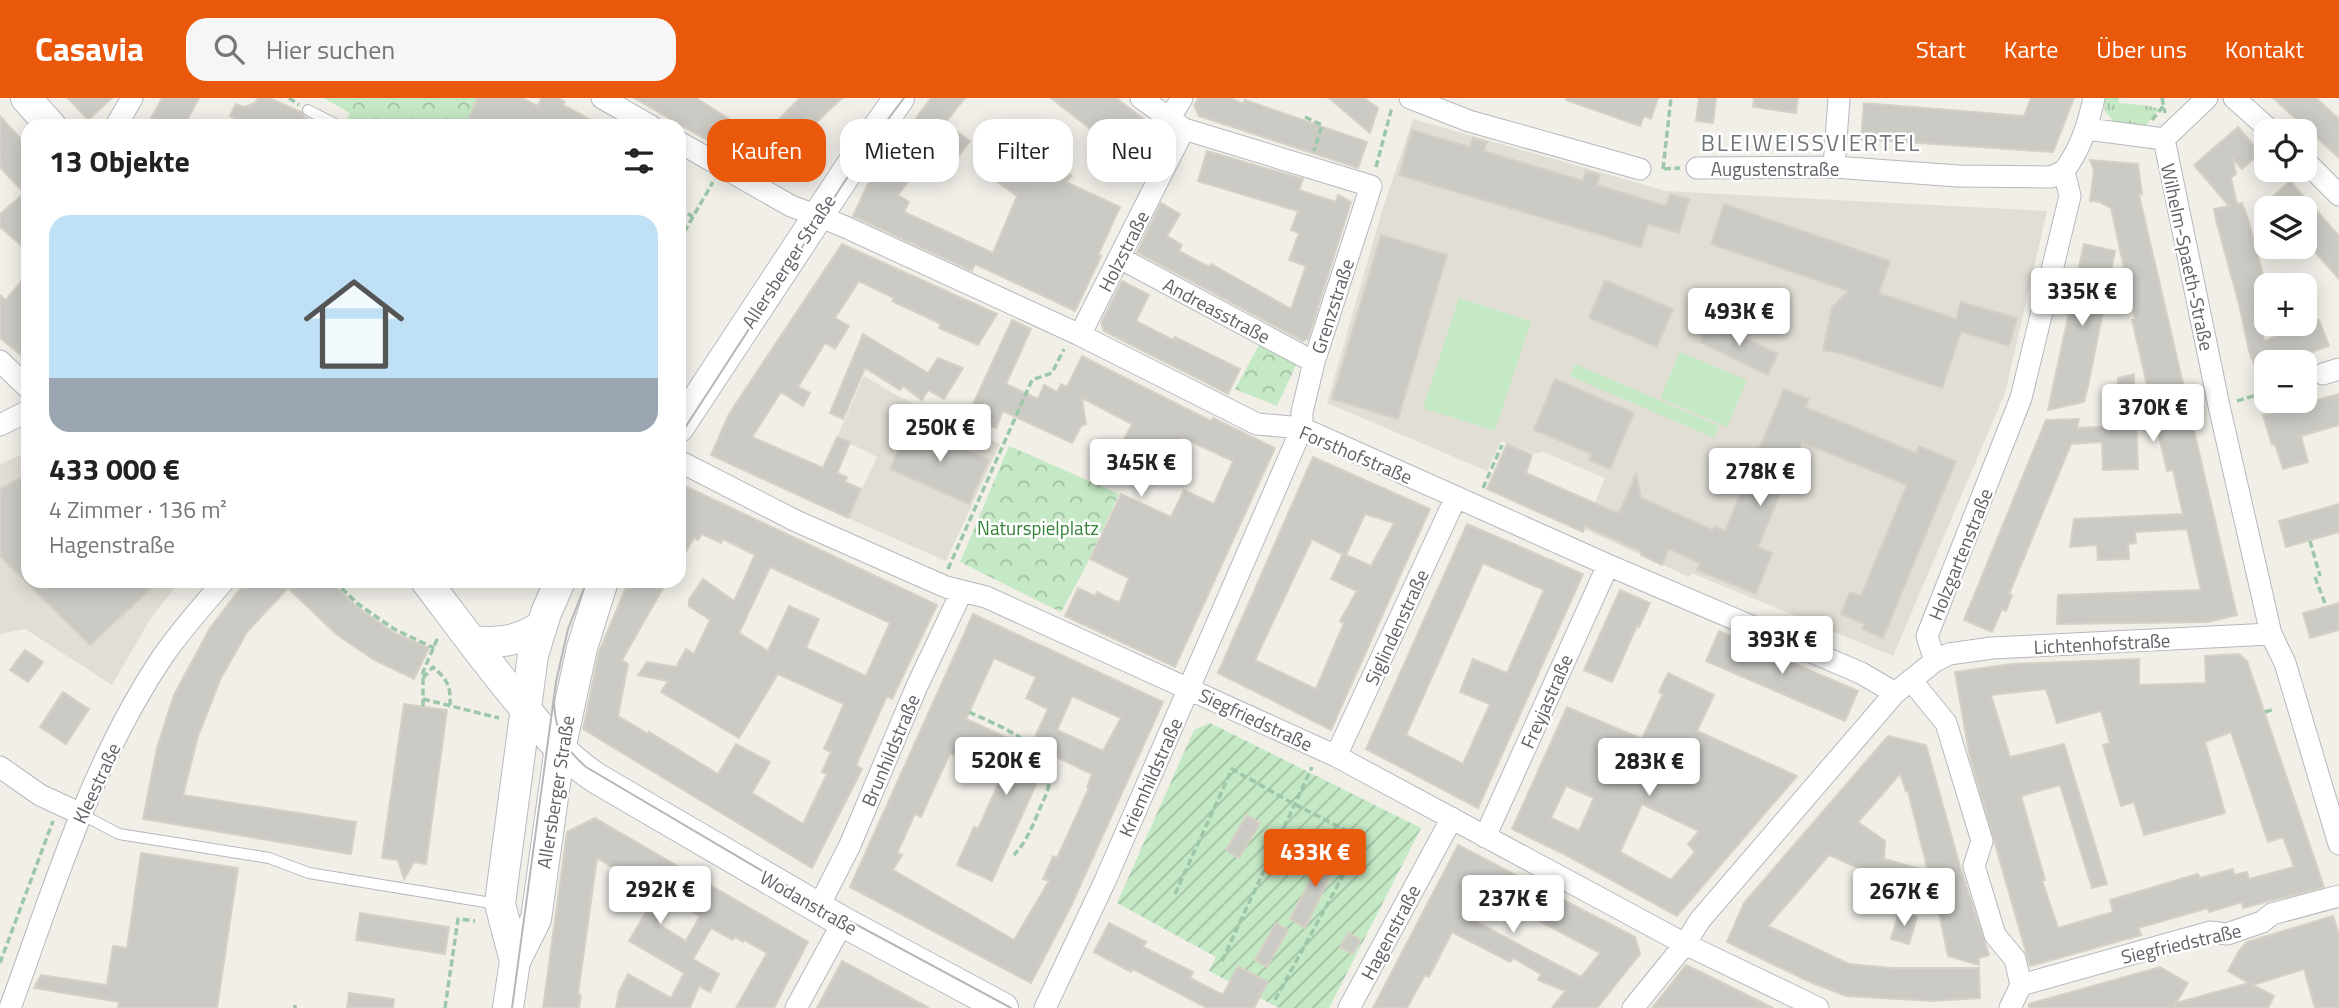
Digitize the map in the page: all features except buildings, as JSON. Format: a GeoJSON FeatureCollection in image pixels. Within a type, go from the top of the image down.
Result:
{"type":"FeatureCollection","features":[{"type":"Feature","properties":{"kind":"main road"},"geometry":{"type":"LineString","coordinates":[[26,98],[45,119]]}},
{"type":"Feature","properties":{"kind":"main road","name":"Allersberger Straße"},"geometry":{"type":"LineString","coordinates":[[686,416],[817,216],[899,98]]}},
{"type":"Feature","properties":{"kind":"main road","name":"Wodanstraße"},"geometry":{"type":"LineString","coordinates":[[431,588],[472,641],[512,714],[596,778],[830,915],[1003,1008]]}},
{"type":"Feature","properties":{"kind":"main road","name":"Allersberger Straße"},"geometry":{"type":"LineString","coordinates":[[515,961],[500,904],[512,714],[557,588]]}},
{"type":"Feature","properties":{"kind":"main road","name":"Allersberger Straße"},"geometry":{"type":"LineString","coordinates":[[508,1008],[515,961],[536,919],[560,750],[582,648],[601,588]]}},
{"type":"Feature","properties":{"kind":"main road"},"geometry":{"type":"LineString","coordinates":[[472,641],[508,642],[542,626]]}},
{"type":"Feature","properties":{"kind":"street"},"geometry":{"type":"LineString","coordinates":[[120,119],[132,98]]}},
{"type":"Feature","properties":{"kind":"street"},"geometry":{"type":"LineString","coordinates":[[602,98],[639,119]]}},
{"type":"Feature","properties":{"kind":"street"},"geometry":{"type":"LineString","coordinates":[[1141,98],[1177,124],[1371,186]]}},
{"type":"Feature","properties":{"kind":"street","name":"Holzstraße"},"geometry":{"type":"LineString","coordinates":[[1077,333],[1120,258],[1177,124],[1182,98]]}},
{"type":"Feature","properties":{"kind":"street"},"geometry":{"type":"LineString","coordinates":[[1410,98],[1469,121],[1640,169]]}},
{"type":"Feature","properties":{"kind":"street"},"geometry":{"type":"LineString","coordinates":[[1834,167],[1839,98]]}},
{"type":"Feature","properties":{"kind":"street"},"geometry":{"type":"LineString","coordinates":[[2064,171],[2075,156],[2087,129],[2094,98]]}},
{"type":"Feature","properties":{"kind":"street"},"geometry":{"type":"LineString","coordinates":[[2164,139],[2207,98]]}},
{"type":"Feature","properties":{"kind":"street"},"geometry":{"type":"LineString","coordinates":[[2234,98],[2258,119]]}},
{"type":"Feature","properties":{"kind":"street","name":"Wilhelm-Spaeth-Straße"},"geometry":{"type":"LineString","coordinates":[[2087,129],[2164,139],[2219,406],[2271,635],[2285,663],[2339,844]]}},
{"type":"Feature","properties":{"kind":"street","name":"Forsthofstraße"},"geometry":{"type":"LineString","coordinates":[[686,146],[707,157]]}},
{"type":"Feature","properties":{"kind":"street","name":"Augustenstraße"},"geometry":{"type":"LineString","coordinates":[[1698,168],[1834,167],[1958,176],[2051,177],[2064,171]]}},
{"type":"Feature","properties":{"kind":"street","name":"Holzgartenstraße"},"geometry":{"type":"LineString","coordinates":[[1935,662],[1927,636],[2021,398],[2070,195],[2064,171]]}},
{"type":"Feature","properties":{"kind":"street"},"geometry":{"type":"LineString","coordinates":[[2317,173],[2339,195]]}},
{"type":"Feature","properties":{"kind":"street","name":"Forsthofstraße"},"geometry":{"type":"LineString","coordinates":[[750,182],[791,206],[841,225],[1077,333],[1257,424],[1302,428],[1608,565],[1861,673],[1903,687]]}},
{"type":"Feature","properties":{"kind":"street","name":"Grenzstraße"},"geometry":{"type":"LineString","coordinates":[[1302,428],[1302,412],[1314,362],[1371,186]]}},
{"type":"Feature","properties":{"kind":"street","name":"Andreasstraße"},"geometry":{"type":"LineString","coordinates":[[1120,258],[1314,362]]}},
{"type":"Feature","properties":{"kind":"street"},"geometry":{"type":"LineString","coordinates":[[0,361],[21,381]]}},
{"type":"Feature","properties":{"kind":"street"},"geometry":{"type":"LineString","coordinates":[[0,425],[21,414]]}},
{"type":"Feature","properties":{"kind":"street","name":"Kriemhildstraße"},"geometry":{"type":"LineString","coordinates":[[1045,1008],[1105,881],[1302,428]]}},
{"type":"Feature","properties":{"kind":"street","name":"Siegfriedstraße"},"geometry":{"type":"LineString","coordinates":[[686,465],[796,521],[954,589],[986,597],[1328,753],[1685,944],[1818,1008]]}},
{"type":"Feature","properties":{"kind":"street","name":"Siglindenstraße"},"geometry":{"type":"LineString","coordinates":[[1328,753],[1466,501]]}},
{"type":"Feature","properties":{"kind":"street","name":"Freyjastraße"},"geometry":{"type":"LineString","coordinates":[[1485,837],[1608,565]]}},
{"type":"Feature","properties":{"kind":"street","name":"Kleestraße"},"geometry":{"type":"LineString","coordinates":[[10,1008],[81,814],[127,718],[163,656],[218,588]]}},
{"type":"Feature","properties":{"kind":"street","name":"Brunhildstraße"},"geometry":{"type":"LineString","coordinates":[[796,1008],[830,915],[850,845],[917,687],[954,589]]}},
{"type":"Feature","properties":{"kind":"street","name":"Lichtenhofstraße"},"geometry":{"type":"LineString","coordinates":[[1935,662],[1949,654],[1992,648],[2271,635]]}},
{"type":"Feature","properties":{"kind":"street"},"geometry":{"type":"LineString","coordinates":[[1633,1008],[1685,944],[1700,920],[1903,687],[1935,662]]}},
{"type":"Feature","properties":{"kind":"street"},"geometry":{"type":"LineString","coordinates":[[1903,687],[1946,723],[1982,841],[1974,866],[1995,935],[2015,959],[2021,985],[2010,1008]]}},
{"type":"Feature","properties":{"kind":"street"},"geometry":{"type":"LineString","coordinates":[[0,767],[40,795],[81,814]]}},
{"type":"Feature","properties":{"kind":"street","name":"Hagenstraße"},"geometry":{"type":"LineString","coordinates":[[1349,1008],[1452,818]]}},
{"type":"Feature","properties":{"kind":"street","name":"Siegfriedstraße"},"geometry":{"type":"LineString","coordinates":[[2021,985],[2210,932],[2227,934],[2262,922],[2272,914],[2339,896]]}},
{"type":"Feature","properties":{"kind":"lane"},"geometry":{"type":"LineString","coordinates":[[308,110],[325,119]]}},
{"type":"Feature","properties":{"kind":"lane"},"geometry":{"type":"LineString","coordinates":[[81,814],[119,834],[269,858],[309,873],[500,904]]}},
{"type":"Feature","properties":{"kind":"path"},"geometry":{"type":"LineString","coordinates":[[289,98],[296,103]]}},
{"type":"Feature","properties":{"kind":"path"},"geometry":{"type":"LineString","coordinates":[[1371,186],[1395,98]]}},
{"type":"Feature","properties":{"kind":"path"},"geometry":{"type":"LineString","coordinates":[[1663,169],[1671,98]]}},
{"type":"Feature","properties":{"kind":"path"},"geometry":{"type":"LineString","coordinates":[[1306,117],[1322,125],[1307,165]]}},
{"type":"Feature","properties":{"kind":"path","name":"Augustenstraße"},"geometry":{"type":"LineString","coordinates":[[1640,169],[1698,168]]}},
{"type":"Feature","properties":{"kind":"path"},"geometry":{"type":"LineString","coordinates":[[686,229],[714,182]]}},
{"type":"Feature","properties":{"kind":"path"},"geometry":{"type":"LineString","coordinates":[[686,212],[693,217]]}},
{"type":"Feature","properties":{"kind":"path"},"geometry":{"type":"LineString","coordinates":[[954,589],[949,563],[1032,380],[1052,373],[1077,333]]}},
{"type":"Feature","properties":{"kind":"path"},"geometry":{"type":"LineString","coordinates":[[2219,406],[2254,395]]}},
{"type":"Feature","properties":{"kind":"path"},"geometry":{"type":"LineString","coordinates":[[1466,501],[1502,445]]}},
{"type":"Feature","properties":{"kind":"path"},"geometry":{"type":"LineString","coordinates":[[2310,541],[2326,606]]}},
{"type":"Feature","properties":{"kind":"path"},"geometry":{"type":"LineString","coordinates":[[341,588],[358,604],[394,629],[434,648]]}},
{"type":"Feature","properties":{"kind":"path"},"geometry":{"type":"LineString","coordinates":[[423,706],[423,678],[439,635]]}},
{"type":"Feature","properties":{"kind":"path"},"geometry":{"type":"LineString","coordinates":[[423,678],[432,667],[446,678],[451,689],[450,705]]}},
{"type":"Feature","properties":{"kind":"path"},"geometry":{"type":"LineString","coordinates":[[423,699],[512,714]]}},
{"type":"Feature","properties":{"kind":"path"},"geometry":{"type":"LineString","coordinates":[[2265,712],[2274,709]]}},
{"type":"Feature","properties":{"kind":"path"},"geometry":{"type":"LineString","coordinates":[[969,712],[1021,737],[1044,762],[1049,774],[1047,791],[1035,820],[1024,844],[1014,855]]}},
{"type":"Feature","properties":{"kind":"path"},"geometry":{"type":"LineString","coordinates":[[1222,961],[1294,804],[1328,753]]}},
{"type":"Feature","properties":{"kind":"path"},"geometry":{"type":"LineString","coordinates":[[1175,894],[1232,769],[1363,839],[1275,1000]]}},
{"type":"Feature","properties":{"kind":"path"},"geometry":{"type":"LineString","coordinates":[[0,964],[59,804]]}},
{"type":"Feature","properties":{"kind":"path"},"geometry":{"type":"LineString","coordinates":[[445,1008],[458,919],[475,921]]}},
{"type":"Feature","properties":{"kind":"shaded area"},"geometry":{"type":"Polygon","coordinates":[[[1413,119],[1666,191],[2047,211],[2005,393],[1893,656],[1691,573],[1689,577],[1584,529],[1605,478],[1543,452],[1534,454],[1501,441],[1487,471],[1327,403],[1383,208],[1413,119]]]}},
{"type":"Feature","properties":{"kind":"shaded area"},"geometry":{"type":"Polygon","coordinates":[[[864,376],[896,395],[1000,444],[946,561],[848,518],[877,457],[837,437],[864,376]]]}},
{"type":"Feature","properties":{"kind":"shaded area"},"geometry":{"type":"Polygon","coordinates":[[[21,455],[21,588],[175,588],[151,618],[112,685],[25,629],[0,634],[0,464],[21,455]]]}},
{"type":"Feature","properties":{"kind":"green space"},"geometry":{"type":"Polygon","coordinates":[[[324,98],[477,98],[469,119],[347,119],[350,113],[324,98]]]}},
{"type":"Feature","properties":{"kind":"green space"},"geometry":{"type":"Polygon","coordinates":[[[2104,98],[2119,98],[2119,103],[2159,109],[2143,129],[2117,126],[2105,111],[2104,98]]]}},
{"type":"Feature","properties":{"kind":"green space"},"geometry":{"type":"Polygon","coordinates":[[[1459,298],[1531,321],[1495,431],[1423,408],[1459,298]]]}},
{"type":"Feature","properties":{"kind":"green space"},"geometry":{"type":"Polygon","coordinates":[[[1260,343],[1297,363],[1277,406],[1235,389],[1260,343]]]}},
{"type":"Feature","properties":{"kind":"green space"},"geometry":{"type":"Polygon","coordinates":[[[1680,352],[1747,380],[1727,427],[1660,398],[1680,352]]]}},
{"type":"Feature","properties":{"kind":"green space"},"geometry":{"type":"Polygon","coordinates":[[[1575,364],[1719,426],[1714,438],[1570,376],[1575,364]]]}},
{"type":"Feature","properties":{"kind":"green space","name":"Naturspielplatz"},"geometry":{"type":"Polygon","coordinates":[[[1009,446],[1119,494],[1084,570],[1061,612],[960,562],[1009,446]]]}},
{"type":"Feature","properties":{"kind":"green space"},"geometry":{"type":"Polygon","coordinates":[[[1210,723],[1421,828],[1329,1008],[1279,1008],[1209,971],[1216,957],[1117,903],[1194,730],[1210,723]]]}},
{"type":"Feature","properties":{"kind":"tram line"},"geometry":{"type":"LineString","coordinates":[[686,426],[867,147],[904,98]]}},
{"type":"Feature","properties":{"kind":"tram line"},"geometry":{"type":"LineString","coordinates":[[512,1008],[556,682],[568,629],[584,588]]}},
{"type":"Feature","properties":{"kind":"tram line"},"geometry":{"type":"LineString","coordinates":[[554,698],[561,737],[586,767],[820,905],[1011,1008]]}},
{"type":"Feature","properties":{"kind":"district","name":"BLEIWEISSVIERTEL"},"geometry":{"type":"Point","coordinates":[1811,142]}}]}
